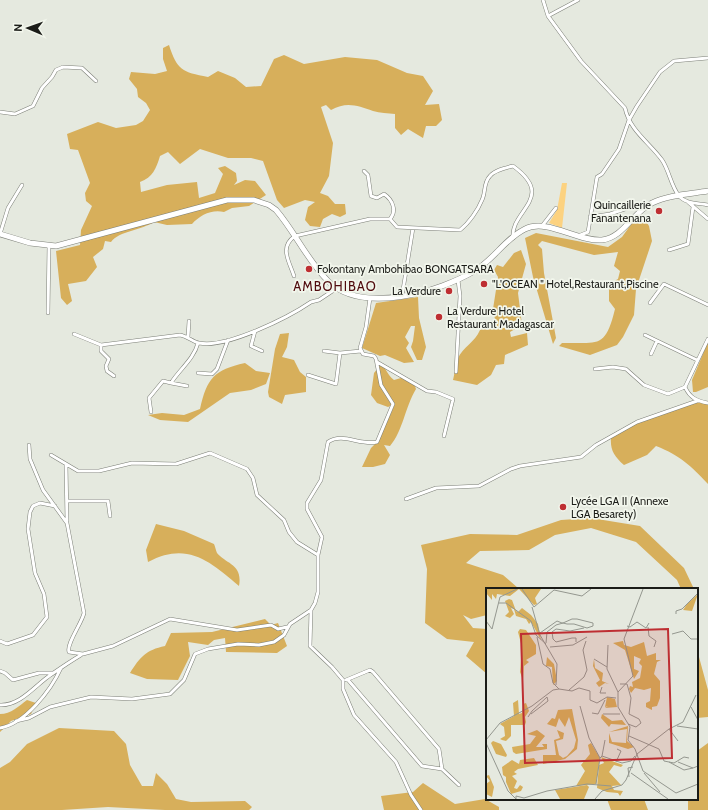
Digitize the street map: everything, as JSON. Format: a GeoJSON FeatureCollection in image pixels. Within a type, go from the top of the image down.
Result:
{"type":"FeatureCollection","features":[{"type":"Feature","properties":{"kind":"main road"},"geometry":{"type":"LineString","coordinates":[[0,234],[30,243],[49,246],[67,244],[202,206],[236,199],[254,200],[269,205],[282,217],[320,271],[337,288],[355,296],[383,299],[419,293],[458,280],[486,264],[513,238],[529,228],[542,227],[595,240],[610,238],[620,232],[640,212],[652,203],[708,191]]}},
{"type":"Feature","properties":{"kind":"street"},"geometry":{"type":"LineString","coordinates":[[543,0],[548,16],[580,61],[625,108],[635,131],[662,160],[679,196],[708,219]]}},
{"type":"Feature","properties":{"kind":"street"},"geometry":{"type":"LineString","coordinates":[[548,16],[578,0]]}},
{"type":"Feature","properties":{"kind":"street"},"geometry":{"type":"LineString","coordinates":[[578,236],[588,232],[597,177],[602,174],[619,149],[629,120],[660,72],[674,60],[708,58]]}},
{"type":"Feature","properties":{"kind":"street"},"geometry":{"type":"LineString","coordinates":[[0,112],[16,114],[33,106],[42,88],[52,78],[56,70],[63,67],[82,68],[96,81]]}},
{"type":"Feature","properties":{"kind":"street"},"geometry":{"type":"LineString","coordinates":[[294,276],[285,249],[288,241],[295,236],[370,219],[390,220],[397,227],[460,230],[466,225],[483,199],[486,182],[490,176],[495,172],[513,166],[520,171],[532,193],[528,207],[516,223],[512,233],[513,238]]}},
{"type":"Feature","properties":{"kind":"street"},"geometry":{"type":"LineString","coordinates":[[364,171],[368,175],[371,196],[377,198],[384,194],[390,198],[394,208],[394,215],[390,220]]}},
{"type":"Feature","properties":{"kind":"street"},"geometry":{"type":"LineString","coordinates":[[0,234],[8,208],[22,185]]}},
{"type":"Feature","properties":{"kind":"street"},"geometry":{"type":"LineString","coordinates":[[688,202],[708,205]]}},
{"type":"Feature","properties":{"kind":"street"},"geometry":{"type":"LineString","coordinates":[[669,250],[688,244],[693,207]]}},
{"type":"Feature","properties":{"kind":"street"},"geometry":{"type":"LineString","coordinates":[[542,227],[556,208]]}},
{"type":"Feature","properties":{"kind":"street"},"geometry":{"type":"LineString","coordinates":[[590,217],[610,214],[628,208]]}},
{"type":"Feature","properties":{"kind":"street"},"geometry":{"type":"LineString","coordinates":[[402,296],[413,228]]}},
{"type":"Feature","properties":{"kind":"street"},"geometry":{"type":"LineString","coordinates":[[48,312],[49,246]]}},
{"type":"Feature","properties":{"kind":"street"},"geometry":{"type":"LineString","coordinates":[[456,372],[460,296],[458,280]]}},
{"type":"Feature","properties":{"kind":"street"},"geometry":{"type":"LineString","coordinates":[[650,303],[664,284],[708,305]]}},
{"type":"Feature","properties":{"kind":"street"},"geometry":{"type":"LineString","coordinates":[[74,334],[101,345],[180,335],[188,336],[198,343],[206,344],[228,340],[255,331],[312,302],[319,300],[337,288]]}},
{"type":"Feature","properties":{"kind":"street"},"geometry":{"type":"LineString","coordinates":[[361,351],[370,298]]}},
{"type":"Feature","properties":{"kind":"street"},"geometry":{"type":"LineString","coordinates":[[188,336],[189,321]]}},
{"type":"Feature","properties":{"kind":"street"},"geometry":{"type":"LineString","coordinates":[[255,331],[251,346],[262,351]]}},
{"type":"Feature","properties":{"kind":"street"},"geometry":{"type":"LineString","coordinates":[[645,335],[697,360]]}},
{"type":"Feature","properties":{"kind":"street"},"geometry":{"type":"LineString","coordinates":[[595,368],[626,369],[644,385],[668,394],[685,387],[708,339]]}},
{"type":"Feature","properties":{"kind":"street"},"geometry":{"type":"LineString","coordinates":[[198,373],[212,374],[217,369],[228,340]]}},
{"type":"Feature","properties":{"kind":"street"},"geometry":{"type":"LineString","coordinates":[[651,354],[657,341]]}},
{"type":"Feature","properties":{"kind":"street"},"geometry":{"type":"LineString","coordinates":[[171,383],[178,371],[196,352],[198,343]]}},
{"type":"Feature","properties":{"kind":"street"},"geometry":{"type":"LineString","coordinates":[[101,345],[101,351],[109,359],[106,366],[107,371],[114,376]]}},
{"type":"Feature","properties":{"kind":"street"},"geometry":{"type":"LineString","coordinates":[[324,351],[340,353],[361,351],[374,356],[377,362],[381,384],[392,400],[393,407],[377,442],[372,443],[340,438],[334,438],[328,442],[321,480],[307,503],[307,509],[322,537],[318,555],[318,592],[311,610],[310,646],[343,680],[343,689],[354,715],[396,762],[411,795],[421,810]]}},
{"type":"Feature","properties":{"kind":"street"},"geometry":{"type":"LineString","coordinates":[[308,375],[336,384],[340,353]]}},
{"type":"Feature","properties":{"kind":"street"},"geometry":{"type":"LineString","coordinates":[[377,362],[427,391],[436,392],[452,400],[444,436]]}},
{"type":"Feature","properties":{"kind":"street"},"geometry":{"type":"LineString","coordinates":[[151,412],[149,398],[163,381],[187,386]]}},
{"type":"Feature","properties":{"kind":"street"},"geometry":{"type":"LineString","coordinates":[[685,387],[688,394],[697,401],[708,403]]}},
{"type":"Feature","properties":{"kind":"street"},"geometry":{"type":"LineString","coordinates":[[406,499],[436,488],[479,486],[511,469],[520,466],[581,457],[596,445],[637,422],[697,401]]}},
{"type":"Feature","properties":{"kind":"street"},"geometry":{"type":"LineString","coordinates":[[29,445],[30,459],[43,490],[67,523]]}},
{"type":"Feature","properties":{"kind":"street"},"geometry":{"type":"LineString","coordinates":[[51,455],[78,471],[99,471],[132,463],[176,464],[210,453],[247,469],[253,478],[257,495],[284,520],[289,532],[297,542],[318,555]]}},
{"type":"Feature","properties":{"kind":"street"},"geometry":{"type":"LineString","coordinates":[[66,465],[68,501],[67,523],[84,613],[82,621],[68,649],[72,654],[83,654],[112,646],[170,619],[237,630],[263,625],[271,625],[278,629],[287,627],[311,610]]}},
{"type":"Feature","properties":{"kind":"street"},"geometry":{"type":"LineString","coordinates":[[68,501],[108,500],[110,516]]}},
{"type":"Feature","properties":{"kind":"street"},"geometry":{"type":"LineString","coordinates":[[0,641],[7,644],[33,635],[47,617],[44,594],[35,573],[28,524],[33,506],[40,503],[55,506]]}},
{"type":"Feature","properties":{"kind":"street"},"geometry":{"type":"LineString","coordinates":[[16,721],[29,718],[50,707],[91,697],[132,700],[170,694],[184,680],[195,654],[208,649],[238,644],[259,645],[274,642],[284,635],[287,627]]}},
{"type":"Feature","properties":{"kind":"street"},"geometry":{"type":"LineString","coordinates":[[0,705],[7,705],[24,696],[52,673],[83,654]]}},
{"type":"Feature","properties":{"kind":"street"},"geometry":{"type":"LineString","coordinates":[[0,728],[9,727],[43,699],[55,682],[61,668]]}},
{"type":"Feature","properties":{"kind":"street"},"geometry":{"type":"LineString","coordinates":[[343,680],[348,680],[365,670],[370,670],[373,672],[440,749],[442,769]]}},
{"type":"Feature","properties":{"kind":"street"},"geometry":{"type":"LineString","coordinates":[[0,671],[5,673],[13,680],[39,673],[52,673]]}},
{"type":"Feature","properties":{"kind":"street"},"geometry":{"type":"LineString","coordinates":[[348,680],[422,766],[442,769],[459,785]]}},
{"type":"Feature","properties":{"kind":"shaded area"},"geometry":{"type":"Polygon","coordinates":[[[169,45],[178,65],[186,71],[208,77],[218,71],[235,78],[246,87],[261,86],[274,59],[284,55],[304,64],[345,57],[377,60],[407,73],[423,76],[433,91],[425,105],[439,104],[442,120],[436,126],[426,126],[423,138],[408,129],[401,135],[395,128],[395,114],[376,112],[352,105],[337,107],[331,110],[326,105],[321,107],[333,143],[329,176],[320,193],[328,196],[335,204],[345,204],[346,214],[340,217],[332,214],[323,219],[320,227],[310,226],[305,220],[308,207],[315,202],[305,200],[284,208],[277,200],[263,161],[251,158],[228,158],[200,149],[180,164],[168,152],[160,156],[151,175],[140,182],[141,192],[167,185],[197,182],[199,198],[215,193],[223,174],[218,168],[225,166],[236,173],[237,181],[234,185],[245,180],[255,181],[266,195],[249,206],[232,208],[224,212],[211,212],[199,218],[192,224],[167,225],[154,222],[119,235],[111,242],[105,241],[103,249],[93,257],[97,267],[86,281],[68,284],[72,301],[67,305],[61,298],[56,251],[80,245],[81,230],[92,206],[86,201],[85,193],[90,183],[78,150],[70,149],[67,134],[98,122],[116,128],[136,125],[143,121],[150,110],[146,103],[138,97],[137,89],[129,79],[131,72],[155,74],[167,71],[163,59],[163,48],[169,45]]]}},
{"type":"Feature","properties":{"kind":"shaded area"},"geometry":{"type":"Polygon","coordinates":[[[562,183],[567,183],[562,228],[549,223],[557,210],[562,183]]]}},
{"type":"Feature","properties":{"kind":"shaded area"},"geometry":{"type":"Polygon","coordinates":[[[640,212],[649,226],[652,241],[636,289],[634,315],[623,337],[617,345],[590,355],[559,346],[562,343],[592,343],[603,338],[608,331],[615,309],[609,301],[609,284],[618,279],[620,271],[614,266],[618,252],[594,255],[542,241],[538,245],[542,249],[544,273],[556,338],[553,344],[533,277],[525,238],[536,233],[608,247],[622,237],[640,212]]]}},
{"type":"Feature","properties":{"kind":"shaded area"},"geometry":{"type":"Polygon","coordinates":[[[521,250],[526,264],[518,293],[522,325],[510,332],[511,337],[527,333],[528,345],[505,355],[504,364],[496,365],[491,375],[477,385],[453,380],[457,360],[460,354],[475,338],[480,330],[496,325],[493,309],[498,277],[494,270],[497,265],[503,267],[514,253],[521,250]]]}},
{"type":"Feature","properties":{"kind":"shaded area"},"geometry":{"type":"Polygon","coordinates":[[[418,297],[419,318],[426,347],[422,360],[417,360],[411,347],[415,326],[411,326],[405,337],[409,343],[406,348],[414,362],[404,363],[385,355],[380,356],[362,348],[376,303],[418,297]]]}},
{"type":"Feature","properties":{"kind":"shaded area"},"geometry":{"type":"Polygon","coordinates":[[[289,333],[287,347],[282,357],[294,360],[300,372],[306,377],[306,392],[285,395],[282,404],[269,397],[268,392],[275,349],[280,334],[289,333]]]}},
{"type":"Feature","properties":{"kind":"shaded area"},"geometry":{"type":"Polygon","coordinates":[[[708,342],[708,387],[693,392],[692,380],[708,342]]]}},
{"type":"Feature","properties":{"kind":"shaded area"},"geometry":{"type":"Polygon","coordinates":[[[245,363],[256,371],[270,373],[266,384],[251,390],[230,393],[188,422],[160,420],[148,415],[162,413],[184,415],[200,409],[209,383],[214,377],[219,372],[245,363]]]}},
{"type":"Feature","properties":{"kind":"shaded area"},"geometry":{"type":"Polygon","coordinates":[[[381,364],[394,380],[401,378],[413,381],[416,389],[394,440],[390,446],[384,445],[390,455],[385,464],[373,467],[362,467],[371,448],[378,441],[395,404],[388,407],[377,403],[371,395],[374,373],[381,364]]]}},
{"type":"Feature","properties":{"kind":"shaded area"},"geometry":{"type":"Polygon","coordinates":[[[697,401],[708,404],[708,484],[685,462],[672,453],[656,446],[647,455],[624,465],[615,456],[611,446],[611,437],[646,419],[697,401]]]}},
{"type":"Feature","properties":{"kind":"shaded area"},"geometry":{"type":"Polygon","coordinates":[[[591,518],[640,526],[684,568],[694,588],[681,588],[677,580],[636,542],[591,528],[555,535],[529,550],[480,551],[466,563],[503,575],[518,588],[486,588],[486,615],[471,619],[463,615],[473,628],[486,629],[486,673],[466,656],[474,642],[447,639],[425,623],[427,569],[421,545],[470,534],[517,535],[561,520],[591,518]]]}},
{"type":"Feature","properties":{"kind":"shaded area"},"geometry":{"type":"Polygon","coordinates":[[[156,524],[184,531],[214,544],[217,553],[233,565],[239,573],[239,586],[208,562],[186,554],[175,553],[162,556],[148,562],[146,550],[156,524]]]}},
{"type":"Feature","properties":{"kind":"shaded area"},"geometry":{"type":"Polygon","coordinates":[[[265,619],[271,625],[278,623],[287,646],[277,653],[226,652],[225,638],[214,640],[208,645],[188,642],[190,656],[178,680],[147,679],[130,673],[144,655],[165,646],[171,633],[212,632],[265,619]]]}},
{"type":"Feature","properties":{"kind":"shaded area"},"geometry":{"type":"Polygon","coordinates":[[[698,633],[699,657],[708,690],[708,717],[698,718],[698,633]]]}},
{"type":"Feature","properties":{"kind":"shaded area"},"geometry":{"type":"Polygon","coordinates":[[[27,700],[36,703],[31,714],[11,721],[0,732],[0,714],[11,711],[27,700]]]}},
{"type":"Feature","properties":{"kind":"shaded area"},"geometry":{"type":"Polygon","coordinates":[[[59,728],[114,731],[126,744],[130,765],[142,786],[153,786],[156,773],[167,784],[176,799],[191,802],[245,801],[252,807],[249,810],[165,810],[108,807],[62,810],[0,810],[0,768],[10,762],[27,744],[59,728]]]}},
{"type":"Feature","properties":{"kind":"shaded area"},"geometry":{"type":"Polygon","coordinates":[[[708,743],[708,810],[688,810],[688,800],[698,800],[698,750],[708,743]]]}},
{"type":"Feature","properties":{"kind":"shaded area"},"geometry":{"type":"Polygon","coordinates":[[[423,783],[455,804],[485,799],[499,807],[499,810],[384,810],[381,796],[413,792],[423,783]]]}},
{"type":"Feature","properties":{"kind":"shaded area"},"geometry":{"type":"Polygon","coordinates":[[[607,800],[644,800],[648,810],[611,810],[607,800]]]}},
{"type":"Feature","properties":{"kind":"place","name":"Quincaillerie Fanantenana"},"geometry":{"type":"Point","coordinates":[659,211]}},
{"type":"Feature","properties":{"kind":"place","name":"Fokontany Ambohibao BONGATSARA"},"geometry":{"type":"Point","coordinates":[309,269]}},
{"type":"Feature","properties":{"kind":"place","name":"\"L'OCEAN \" Hotel,Restaurant,Piscine"},"geometry":{"type":"Point","coordinates":[484,284]}},
{"type":"Feature","properties":{"kind":"place","name":"La Verdure"},"geometry":{"type":"Point","coordinates":[449,291]}},
{"type":"Feature","properties":{"kind":"place","name":"La Verdure Hotel Restaurant Madagascar"},"geometry":{"type":"Point","coordinates":[439,317]}},
{"type":"Feature","properties":{"kind":"place","name":"Lycée LGA II (Annexe LGA Besarety)"},"geometry":{"type":"Point","coordinates":[563,507]}},
{"type":"Feature","properties":{"kind":"district","name":"AMBOHIBAO"},"geometry":{"type":"Point","coordinates":[335,286]}}]}
